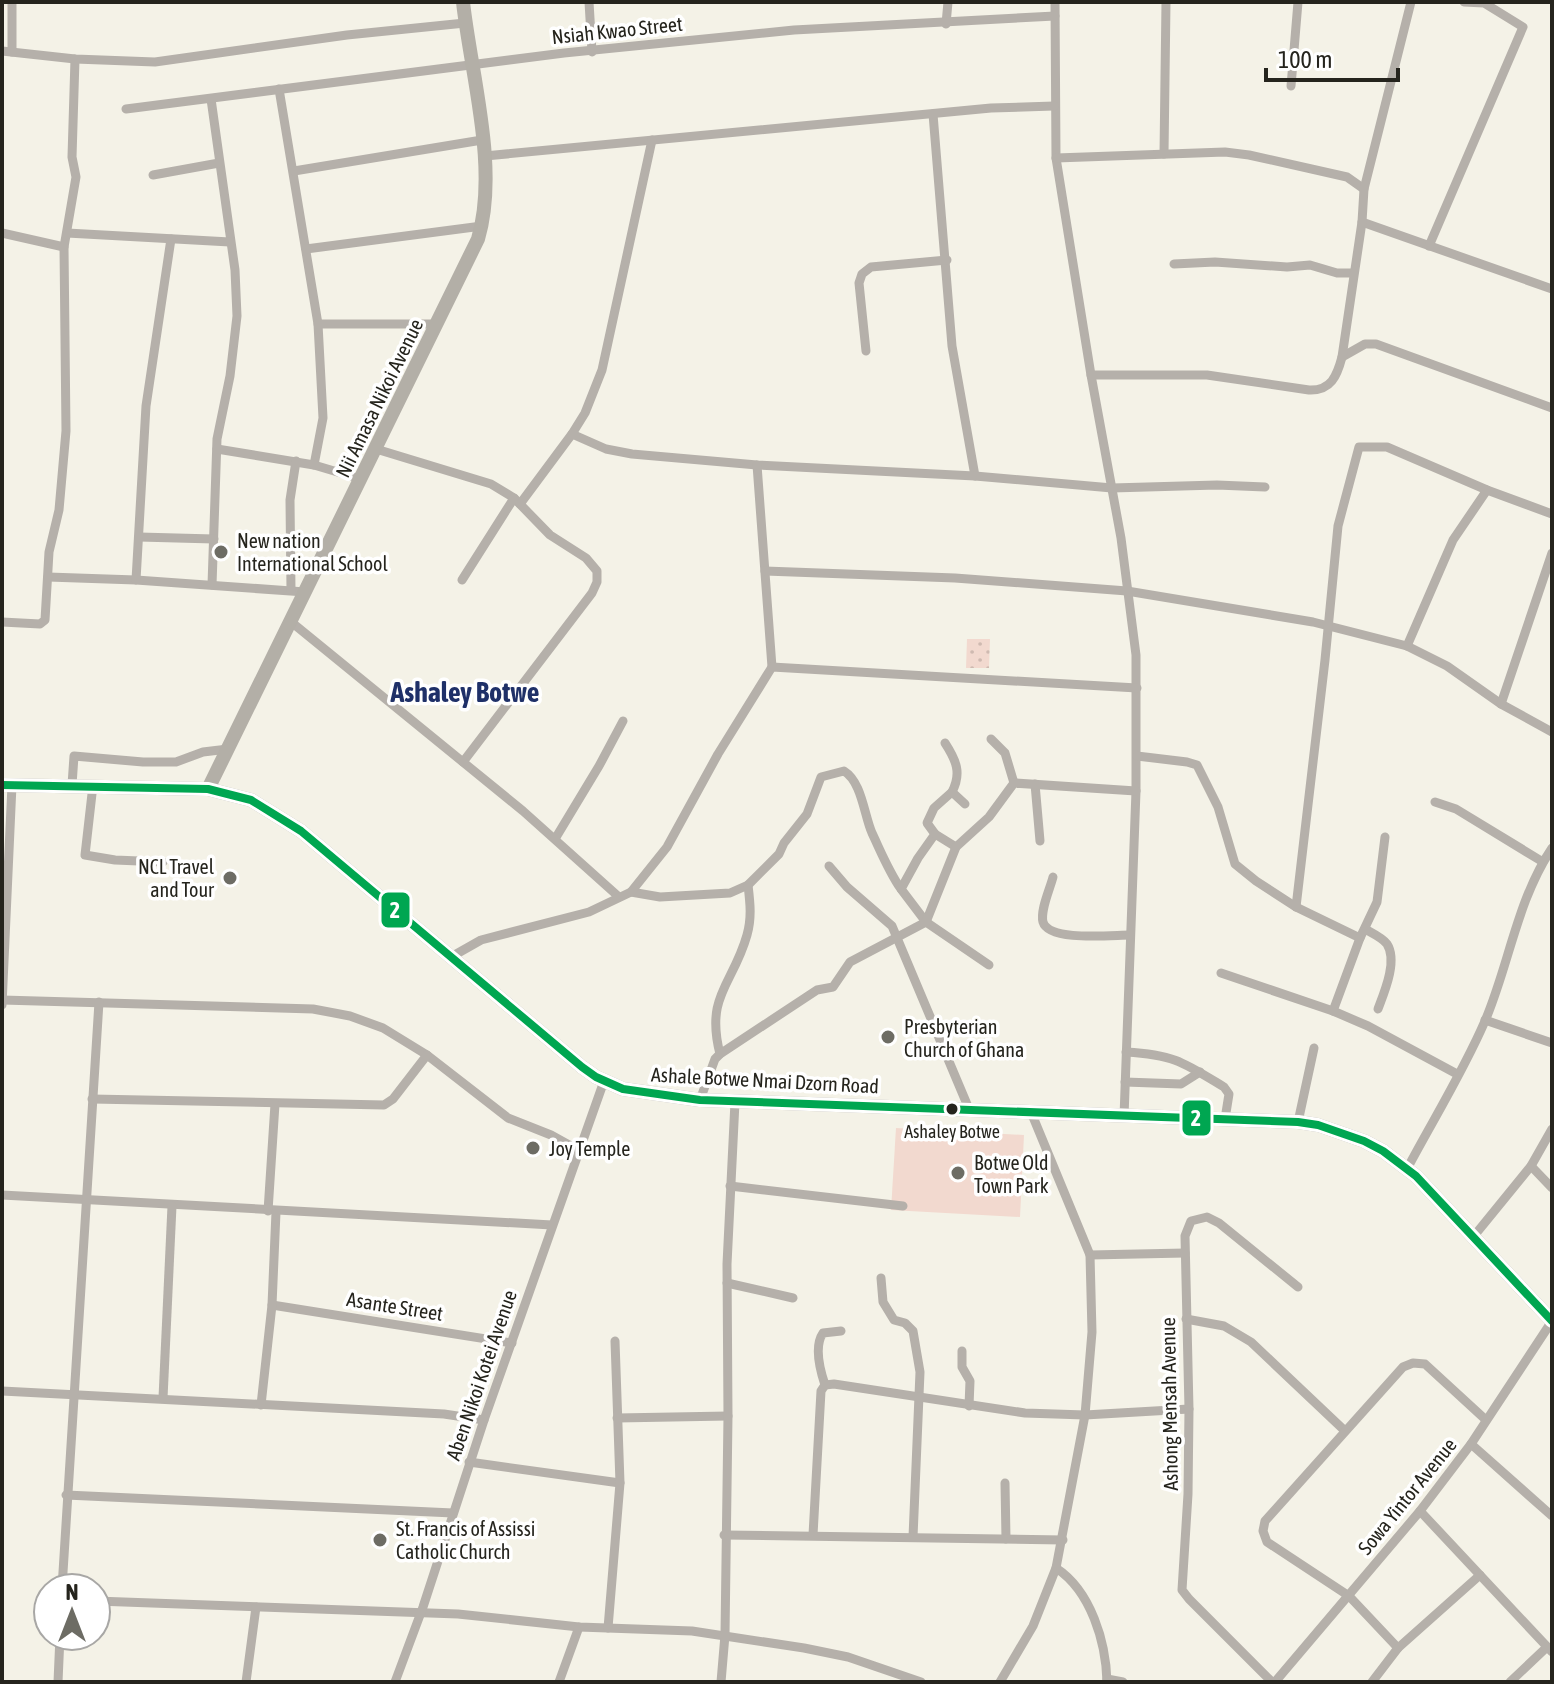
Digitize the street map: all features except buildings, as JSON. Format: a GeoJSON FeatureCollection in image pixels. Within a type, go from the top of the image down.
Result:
{"type":"FeatureCollection","features":[{"type":"Feature","properties":{"kind":"main road","name":"Nii Amasa Nikoi Avenue"},"geometry":{"type":"LineString","coordinates":[[208,789],[290,621],[298,591],[361,479],[438,324],[482,226],[486,194],[485,156],[463,2]]}},
{"type":"Feature","properties":{"kind":"main road","name":"Ashale Botwe Nmai Dzorn Road"},"geometry":{"type":"LineString","coordinates":[[7,785],[208,789],[251,800],[301,831],[531,1026],[604,1081],[635,1092],[735,1102],[1318,1125],[1364,1141],[1407,1169],[1438,1197],[1552,1321]]}},
{"type":"Feature","properties":{"kind":"street"},"geometry":{"type":"LineString","coordinates":[[12,2],[7,52],[75,59],[155,62],[347,35],[465,23]]}},
{"type":"Feature","properties":{"kind":"street"},"geometry":{"type":"LineString","coordinates":[[589,2],[592,52]]}},
{"type":"Feature","properties":{"kind":"street"},"geometry":{"type":"LineString","coordinates":[[946,24],[948,2]]}},
{"type":"Feature","properties":{"kind":"street"},"geometry":{"type":"LineString","coordinates":[[1055,2],[1056,158],[1134,628],[1137,756],[1124,1117]]}},
{"type":"Feature","properties":{"kind":"street"},"geometry":{"type":"LineString","coordinates":[[1164,154],[1166,2]]}},
{"type":"Feature","properties":{"kind":"street"},"geometry":{"type":"LineString","coordinates":[[1291,86],[1298,2]]}},
{"type":"Feature","properties":{"kind":"street"},"geometry":{"type":"LineString","coordinates":[[1091,375],[1207,375],[1320,391],[1330,385],[1342,357],[1364,189],[1411,2]]}},
{"type":"Feature","properties":{"kind":"street"},"geometry":{"type":"LineString","coordinates":[[1429,246],[1523,27],[1484,3],[1464,2]]}},
{"type":"Feature","properties":{"kind":"street","name":"Nsiah Kwao Street"},"geometry":{"type":"LineString","coordinates":[[126,109],[471,64],[794,30],[1055,16]]}},
{"type":"Feature","properties":{"kind":"street"},"geometry":{"type":"LineString","coordinates":[[2,622],[40,624],[45,620],[49,552],[59,510],[66,431],[64,247],[76,177],[72,157],[75,59]]}},
{"type":"Feature","properties":{"kind":"street"},"geometry":{"type":"LineString","coordinates":[[279,89],[318,324],[323,418],[314,465]]}},
{"type":"Feature","properties":{"kind":"street"},"geometry":{"type":"LineString","coordinates":[[211,99],[235,270],[237,316],[217,449],[212,585]]}},
{"type":"Feature","properties":{"kind":"street"},"geometry":{"type":"LineString","coordinates":[[485,156],[991,108],[1054,106]]}},
{"type":"Feature","properties":{"kind":"street"},"geometry":{"type":"LineString","coordinates":[[933,114],[952,346],[975,476]]}},
{"type":"Feature","properties":{"kind":"street"},"geometry":{"type":"LineString","coordinates":[[294,171],[482,140]]}},
{"type":"Feature","properties":{"kind":"street"},"geometry":{"type":"LineString","coordinates":[[462,580],[517,501],[572,434],[585,413],[602,370],[652,140]]}},
{"type":"Feature","properties":{"kind":"street"},"geometry":{"type":"LineString","coordinates":[[1056,158],[1225,152],[1347,177],[1364,189]]}},
{"type":"Feature","properties":{"kind":"street"},"geometry":{"type":"LineString","coordinates":[[153,175],[219,163]]}},
{"type":"Feature","properties":{"kind":"street"},"geometry":{"type":"LineString","coordinates":[[1362,222],[1552,289]]}},
{"type":"Feature","properties":{"kind":"street"},"geometry":{"type":"LineString","coordinates":[[306,249],[482,226]]}},
{"type":"Feature","properties":{"kind":"street"},"geometry":{"type":"LineString","coordinates":[[2,233],[64,247]]}},
{"type":"Feature","properties":{"kind":"street"},"geometry":{"type":"LineString","coordinates":[[67,233],[230,242]]}},
{"type":"Feature","properties":{"kind":"street"},"geometry":{"type":"LineString","coordinates":[[136,580],[146,406],[171,239]]}},
{"type":"Feature","properties":{"kind":"street"},"geometry":{"type":"LineString","coordinates":[[866,351],[859,283],[862,274],[871,267],[947,260]]}},
{"type":"Feature","properties":{"kind":"street"},"geometry":{"type":"LineString","coordinates":[[1174,264],[1310,265],[1337,273],[1353,273]]}},
{"type":"Feature","properties":{"kind":"street"},"geometry":{"type":"LineString","coordinates":[[318,324],[438,324]]}},
{"type":"Feature","properties":{"kind":"street"},"geometry":{"type":"LineString","coordinates":[[1342,357],[1365,344],[1376,344],[1552,408]]}},
{"type":"Feature","properties":{"kind":"street"},"geometry":{"type":"LineString","coordinates":[[572,434],[606,449],[632,454],[757,465],[975,476],[1112,488],[1265,487]]}},
{"type":"Feature","properties":{"kind":"street"},"geometry":{"type":"LineString","coordinates":[[1296,907],[1338,526],[1359,447],[1387,447],[1552,514]]}},
{"type":"Feature","properties":{"kind":"street"},"geometry":{"type":"LineString","coordinates":[[217,449],[296,461],[361,479]]}},
{"type":"Feature","properties":{"kind":"street"},"geometry":{"type":"LineString","coordinates":[[376,449],[491,484],[517,501],[550,535],[586,558],[597,571],[597,582],[592,593],[463,762]]}},
{"type":"Feature","properties":{"kind":"street"},"geometry":{"type":"LineString","coordinates":[[48,577],[298,591],[290,500],[296,461]]}},
{"type":"Feature","properties":{"kind":"street"},"geometry":{"type":"LineString","coordinates":[[451,957],[481,940],[589,912],[631,892],[667,847],[718,754],[772,667],[757,465]]}},
{"type":"Feature","properties":{"kind":"street"},"geometry":{"type":"LineString","coordinates":[[1407,646],[1453,540],[1487,490]]}},
{"type":"Feature","properties":{"kind":"street"},"geometry":{"type":"LineString","coordinates":[[139,537],[214,539]]}},
{"type":"Feature","properties":{"kind":"street"},"geometry":{"type":"LineString","coordinates":[[1501,704],[1552,553]]}},
{"type":"Feature","properties":{"kind":"street"},"geometry":{"type":"LineString","coordinates":[[765,571],[955,578],[1127,591],[1328,626],[1407,646],[1447,666],[1501,704],[1552,732]]}},
{"type":"Feature","properties":{"kind":"street"},"geometry":{"type":"LineString","coordinates":[[290,621],[555,839],[619,897]]}},
{"type":"Feature","properties":{"kind":"street"},"geometry":{"type":"LineString","coordinates":[[772,667],[1137,688]]}},
{"type":"Feature","properties":{"kind":"street"},"geometry":{"type":"LineString","coordinates":[[555,839],[623,721]]}},
{"type":"Feature","properties":{"kind":"street"},"geometry":{"type":"LineString","coordinates":[[991,739],[1005,753],[1014,783]]}},
{"type":"Feature","properties":{"kind":"street"},"geometry":{"type":"LineString","coordinates":[[945,743],[958,770],[957,782],[952,792],[934,808],[927,823],[935,834],[956,847]]}},
{"type":"Feature","properties":{"kind":"street"},"geometry":{"type":"LineString","coordinates":[[72,785],[74,756],[176,762],[203,752],[228,749]]}},
{"type":"Feature","properties":{"kind":"street"},"geometry":{"type":"LineString","coordinates":[[1137,756],[1197,765],[1218,807],[1235,864],[1256,881],[1296,907],[1386,942],[1390,949],[1390,978],[1378,1009]]}},
{"type":"Feature","properties":{"kind":"street"},"geometry":{"type":"LineString","coordinates":[[631,892],[660,897],[730,893],[748,885],[779,854],[807,814],[821,777],[844,771],[852,778],[871,830],[901,889],[926,922],[989,965]]}},
{"type":"Feature","properties":{"kind":"street"},"geometry":{"type":"LineString","coordinates":[[1014,783],[1136,791]]}},
{"type":"Feature","properties":{"kind":"street"},"geometry":{"type":"LineString","coordinates":[[700,1100],[715,1059],[720,1054],[817,990],[833,987],[850,962],[926,922],[956,847],[989,817],[1014,783]]}},
{"type":"Feature","properties":{"kind":"street"},"geometry":{"type":"LineString","coordinates":[[1035,784],[1040,841]]}},
{"type":"Feature","properties":{"kind":"street"},"geometry":{"type":"LineString","coordinates":[[7,785],[2,1002],[313,1009],[350,1016],[383,1028],[427,1055],[508,1118],[551,1135],[578,1150]]}},
{"type":"Feature","properties":{"kind":"street"},"geometry":{"type":"LineString","coordinates":[[93,785],[85,855],[163,862]]}},
{"type":"Feature","properties":{"kind":"street"},"geometry":{"type":"LineString","coordinates":[[952,792],[965,804]]}},
{"type":"Feature","properties":{"kind":"street"},"geometry":{"type":"LineString","coordinates":[[1435,802],[1456,809],[1543,862]]}},
{"type":"Feature","properties":{"kind":"street"},"geometry":{"type":"LineString","coordinates":[[901,889],[935,834]]}},
{"type":"Feature","properties":{"kind":"street"},"geometry":{"type":"LineString","coordinates":[[1333,1011],[1377,902],[1385,837]]}},
{"type":"Feature","properties":{"kind":"street"},"geometry":{"type":"LineString","coordinates":[[1407,1169],[1485,1020],[1516,927],[1552,848]]}},
{"type":"Feature","properties":{"kind":"street"},"geometry":{"type":"LineString","coordinates":[[829,866],[847,887],[892,926],[969,1109]]}},
{"type":"Feature","properties":{"kind":"street"},"geometry":{"type":"LineString","coordinates":[[1053,877],[1043,914],[1043,923],[1048,929],[1060,935],[1130,935]]}},
{"type":"Feature","properties":{"kind":"street"},"geometry":{"type":"LineString","coordinates":[[720,1054],[714,1018],[728,976],[747,935],[751,913],[748,885]]}},
{"type":"Feature","properties":{"kind":"street"},"geometry":{"type":"LineString","coordinates":[[1221,973],[1333,1011],[1368,1026],[1457,1074]]}},
{"type":"Feature","properties":{"kind":"street"},"geometry":{"type":"LineString","coordinates":[[63,1572],[99,1002]]}},
{"type":"Feature","properties":{"kind":"street"},"geometry":{"type":"LineString","coordinates":[[1485,1020],[1552,1043]]}},
{"type":"Feature","properties":{"kind":"street"},"geometry":{"type":"LineString","coordinates":[[1298,1122],[1314,1048]]}},
{"type":"Feature","properties":{"kind":"street"},"geometry":{"type":"LineString","coordinates":[[1126,1052],[1168,1056],[1227,1090],[1225,1119]]}},
{"type":"Feature","properties":{"kind":"street"},"geometry":{"type":"LineString","coordinates":[[92,1099],[384,1105],[393,1099],[427,1055]]}},
{"type":"Feature","properties":{"kind":"street"},"geometry":{"type":"LineString","coordinates":[[1125,1082],[1181,1084],[1200,1072]]}},
{"type":"Feature","properties":{"kind":"street","name":"Aben Nikoi Kotei Avenue"},"geometry":{"type":"LineString","coordinates":[[395,1682],[604,1081]]}},
{"type":"Feature","properties":{"kind":"street"},"geometry":{"type":"LineString","coordinates":[[721,1682],[725,1635],[727,1283],[735,1102]]}},
{"type":"Feature","properties":{"kind":"street"},"geometry":{"type":"LineString","coordinates":[[261,1405],[272,1305],[275,1104]]}},
{"type":"Feature","properties":{"kind":"street"},"geometry":{"type":"LineString","coordinates":[[1000,1682],[1033,1626],[1056,1568],[1085,1415],[1092,1332],[1090,1255],[1031,1112]]}},
{"type":"Feature","properties":{"kind":"street"},"geometry":{"type":"LineString","coordinates":[[1474,1236],[1531,1166],[1552,1129]]}},
{"type":"Feature","properties":{"kind":"street"},"geometry":{"type":"LineString","coordinates":[[1531,1166],[1552,1188]]}},
{"type":"Feature","properties":{"kind":"street"},"geometry":{"type":"LineString","coordinates":[[730,1186],[903,1206]]}},
{"type":"Feature","properties":{"kind":"street"},"geometry":{"type":"LineString","coordinates":[[2,1195],[552,1225]]}},
{"type":"Feature","properties":{"kind":"street"},"geometry":{"type":"LineString","coordinates":[[163,1398],[172,1206]]}},
{"type":"Feature","properties":{"kind":"street","name":"Ashong Mensah Avenue"},"geometry":{"type":"LineString","coordinates":[[1274,1682],[1182,1590],[1189,1409],[1185,1236],[1191,1221],[1207,1217],[1219,1223],[1298,1287]]}},
{"type":"Feature","properties":{"kind":"street"},"geometry":{"type":"LineString","coordinates":[[1090,1255],[1185,1253]]}},
{"type":"Feature","properties":{"kind":"street"},"geometry":{"type":"LineString","coordinates":[[881,1278],[883,1302],[894,1320],[905,1323],[913,1331],[920,1372],[913,1537]]}},
{"type":"Feature","properties":{"kind":"street"},"geometry":{"type":"LineString","coordinates":[[727,1283],[793,1298]]}},
{"type":"Feature","properties":{"kind":"street","name":"Asante Street"},"geometry":{"type":"LineString","coordinates":[[272,1305],[512,1343]]}},
{"type":"Feature","properties":{"kind":"street"},"geometry":{"type":"LineString","coordinates":[[1186,1319],[1224,1326],[1251,1342],[1344,1430]]}},
{"type":"Feature","properties":{"kind":"street","name":"Sowa Yintor Avenue"},"geometry":{"type":"LineString","coordinates":[[1274,1682],[1420,1511],[1471,1444],[1552,1321]]}},
{"type":"Feature","properties":{"kind":"street"},"geometry":{"type":"LineString","coordinates":[[813,1535],[821,1391],[825,1385],[820,1365],[820,1338],[823,1333],[841,1331]]}},
{"type":"Feature","properties":{"kind":"street"},"geometry":{"type":"LineString","coordinates":[[608,1628],[620,1483],[615,1341]]}},
{"type":"Feature","properties":{"kind":"street"},"geometry":{"type":"LineString","coordinates":[[962,1351],[962,1367],[970,1381],[969,1406]]}},
{"type":"Feature","properties":{"kind":"street"},"geometry":{"type":"LineString","coordinates":[[1398,1648],[1349,1596],[1267,1542],[1263,1531],[1265,1521],[1403,1367],[1413,1363],[1425,1364],[1486,1420]]}},
{"type":"Feature","properties":{"kind":"street"},"geometry":{"type":"LineString","coordinates":[[825,1385],[1025,1413],[1085,1415],[1189,1409]]}},
{"type":"Feature","properties":{"kind":"street"},"geometry":{"type":"LineString","coordinates":[[2,1391],[444,1414],[484,1420]]}},
{"type":"Feature","properties":{"kind":"street"},"geometry":{"type":"LineString","coordinates":[[617,1418],[728,1416]]}},
{"type":"Feature","properties":{"kind":"street"},"geometry":{"type":"LineString","coordinates":[[1471,1444],[1552,1516]]}},
{"type":"Feature","properties":{"kind":"street"},"geometry":{"type":"LineString","coordinates":[[469,1462],[620,1483]]}},
{"type":"Feature","properties":{"kind":"street"},"geometry":{"type":"LineString","coordinates":[[1005,1483],[1006,1539]]}},
{"type":"Feature","properties":{"kind":"street"},"geometry":{"type":"LineString","coordinates":[[66,1495],[453,1513]]}},
{"type":"Feature","properties":{"kind":"street"},"geometry":{"type":"LineString","coordinates":[[1420,1511],[1550,1649],[1510,1682]]}},
{"type":"Feature","properties":{"kind":"street"},"geometry":{"type":"LineString","coordinates":[[724,1535],[1063,1540]]}},
{"type":"Feature","properties":{"kind":"street"},"geometry":{"type":"LineString","coordinates":[[1056,1568],[1073,1583],[1089,1609],[1104,1649],[1107,1680],[1123,1682]]}},
{"type":"Feature","properties":{"kind":"street"},"geometry":{"type":"LineString","coordinates":[[1372,1682],[1398,1648],[1480,1575]]}},
{"type":"Feature","properties":{"kind":"street"},"geometry":{"type":"LineString","coordinates":[[112,1602],[458,1614],[579,1627],[725,1635],[848,1657],[921,1682]]}},
{"type":"Feature","properties":{"kind":"street"},"geometry":{"type":"LineString","coordinates":[[246,1682],[256,1607]]}},
{"type":"Feature","properties":{"kind":"street"},"geometry":{"type":"LineString","coordinates":[[559,1682],[579,1627]]}},
{"type":"Feature","properties":{"kind":"street"},"geometry":{"type":"LineString","coordinates":[[58,1682],[59,1652]]}},
{"type":"Feature","properties":{"kind":"shaded area"},"geometry":{"type":"Polygon","coordinates":[[[967,639],[990,639],[989,668],[966,668],[967,639]]]}},
{"type":"Feature","properties":{"kind":"shaded area","name":"Botwe Old Town Park"},"geometry":{"type":"Polygon","coordinates":[[[896,1128],[1024,1135],[1020,1217],[891,1210],[896,1128]]]}},
{"type":"Feature","properties":{"kind":"transit line","name":"2"},"geometry":{"type":"LineString","coordinates":[[2,785],[208,789],[251,800],[301,831],[582,1067],[623,1089],[700,1100],[1318,1125],[1364,1141],[1416,1176],[1552,1321]]}},
{"type":"Feature","properties":{"kind":"place","name":"New nation International School"},"geometry":{"type":"Point","coordinates":[221,552]}},
{"type":"Feature","properties":{"kind":"place","name":"NCL Travel and Tour"},"geometry":{"type":"Point","coordinates":[230,878]}},
{"type":"Feature","properties":{"kind":"place","name":"Presbyterian Church of Ghana"},"geometry":{"type":"Point","coordinates":[888,1037]}},
{"type":"Feature","properties":{"kind":"place","name":"Ashaley Botwe"},"geometry":{"type":"Point","coordinates":[952,1109]}},
{"type":"Feature","properties":{"kind":"place","name":"Joy Temple"},"geometry":{"type":"Point","coordinates":[533,1148]}},
{"type":"Feature","properties":{"kind":"place","name":"Botwe Old Town Park"},"geometry":{"type":"Point","coordinates":[958,1173]}},
{"type":"Feature","properties":{"kind":"place","name":"St. Francis of Assissi Catholic Church"},"geometry":{"type":"Point","coordinates":[380,1540]}},
{"type":"Feature","properties":{"kind":"district","name":"Ashaley Botwe"},"geometry":{"type":"Point","coordinates":[465,692]}}]}
